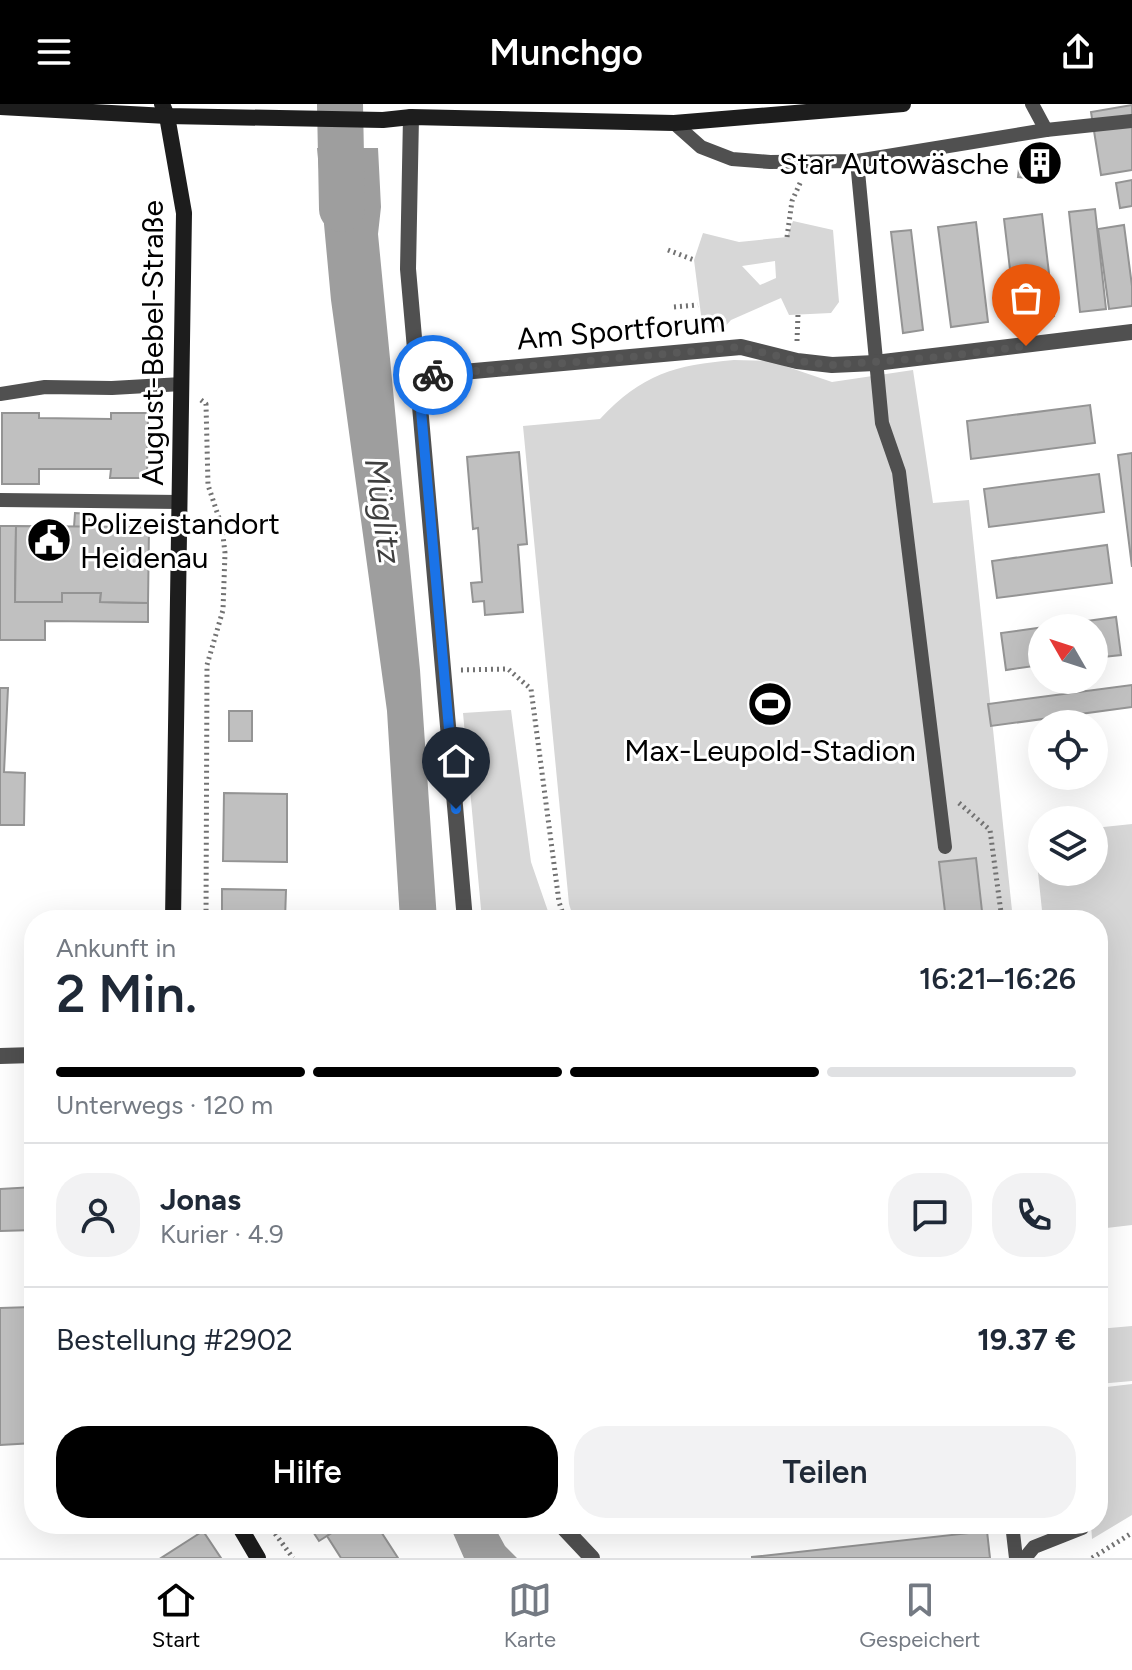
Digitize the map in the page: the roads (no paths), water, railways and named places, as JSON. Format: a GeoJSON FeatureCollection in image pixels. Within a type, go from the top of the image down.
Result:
{"type":"FeatureCollection","features":[{"type":"Feature","properties":{"kind":"main road"},"geometry":{"type":"LineString","coordinates":[[0,107],[165,110],[383,120],[411,117],[674,123],[903,104]]}},
{"type":"Feature","properties":{"kind":"main road","name":"August-Bebel-Straße"},"geometry":{"type":"LineString","coordinates":[[165,110],[184,213],[173,910]]}},
{"type":"Feature","properties":{"kind":"main road"},"geometry":{"type":"LineString","coordinates":[[244,1534],[258,1558]]}},
{"type":"Feature","properties":{"kind":"street"},"geometry":{"type":"LineString","coordinates":[[411,117],[408,269],[464,910]]}},
{"type":"Feature","properties":{"kind":"street","name":"Am Sportforum"},"geometry":{"type":"LineString","coordinates":[[418,376],[741,347],[797,361],[832,365],[875,363],[1132,332]]}},
{"type":"Feature","properties":{"kind":"street"},"geometry":{"type":"LineString","coordinates":[[0,1056],[24,1055]]}},
{"type":"Feature","properties":{"kind":"street"},"geometry":{"type":"LineString","coordinates":[[569,1534],[592,1558]]}},
{"type":"Feature","properties":{"kind":"lane"},"geometry":{"type":"LineString","coordinates":[[1032,104],[1046,130]]}},
{"type":"Feature","properties":{"kind":"lane"},"geometry":{"type":"LineString","coordinates":[[674,123],[701,147],[732,159],[810,162],[857,161],[1046,130],[1132,121]]}},
{"type":"Feature","properties":{"kind":"lane"},"geometry":{"type":"LineString","coordinates":[[857,161],[882,423],[899,472],[945,847]]}},
{"type":"Feature","properties":{"kind":"lane"},"geometry":{"type":"LineString","coordinates":[[0,394],[45,387],[121,388],[182,384]]}},
{"type":"Feature","properties":{"kind":"lane"},"geometry":{"type":"LineString","coordinates":[[0,500],[180,502]]}},
{"type":"Feature","properties":{"kind":"lane"},"geometry":{"type":"LineString","coordinates":[[1013,1534],[1016,1558]]}},
{"type":"Feature","properties":{"kind":"lane"},"geometry":{"type":"LineString","coordinates":[[1025,1558],[1034,1547],[1067,1534]]}},
{"type":"Feature","properties":{"kind":"water"},"geometry":{"type":"Polygon","coordinates":[[[317,148],[378,148],[381,207],[378,234],[420,670],[436,910],[399,910],[387,711],[331,300],[317,148]]]}},
{"type":"Feature","properties":{"kind":"water"},"geometry":{"type":"Polygon","coordinates":[[[453,1534],[498,1534],[517,1558],[464,1558],[453,1534]]]}},
{"type":"Feature","properties":{"kind":"waterway","name":"Müglitz"},"geometry":{"type":"LineString","coordinates":[[340,104],[342,209]]}},
{"type":"Feature","properties":{"kind":"place","name":"Star Autowäsche"},"geometry":{"type":"Point","coordinates":[1040,163]}},
{"type":"Feature","properties":{"kind":"place","name":"Polizeistandort Heidenau"},"geometry":{"type":"Point","coordinates":[49,540]}},
{"type":"Feature","properties":{"kind":"place","name":"Max-Leupold-Stadion"},"geometry":{"type":"Point","coordinates":[770,704]}}]}
